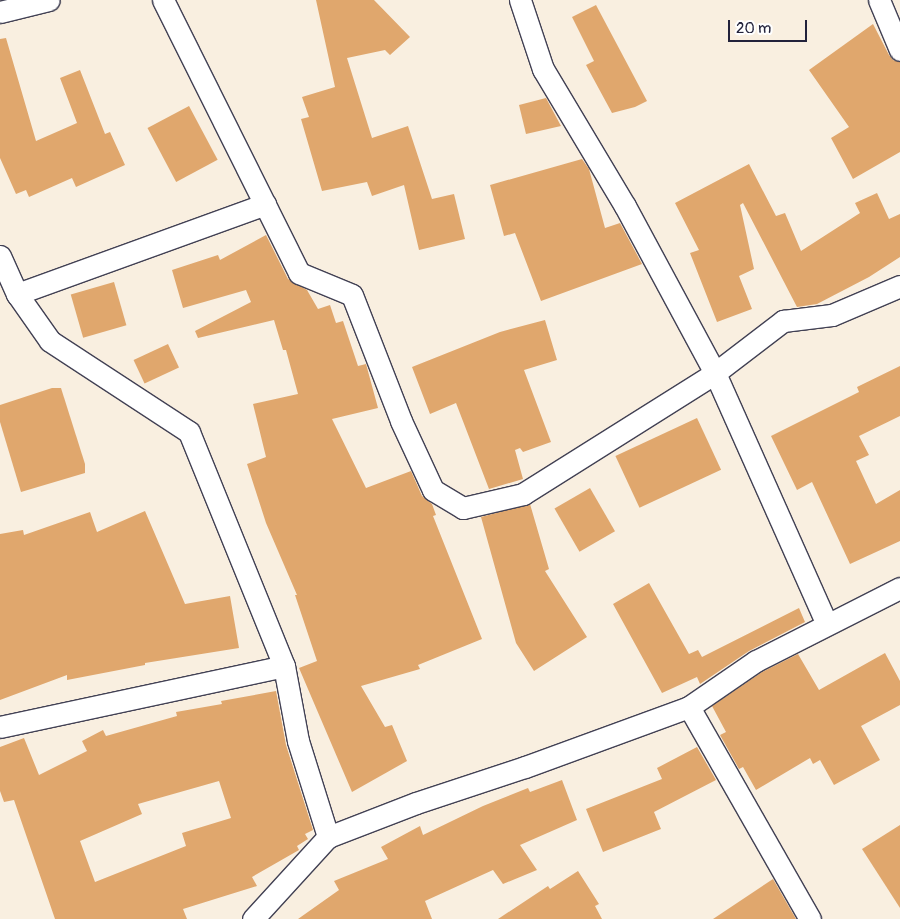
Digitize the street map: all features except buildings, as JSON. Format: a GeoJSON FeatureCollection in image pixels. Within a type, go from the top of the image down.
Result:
{"type":"FeatureCollection","features":[{"type":"Feature","properties":{"kind":"street"},"geometry":{"type":"LineString","coordinates":[[0,12],[48,0]]}},
{"type":"Feature","properties":{"kind":"street"},"geometry":{"type":"LineString","coordinates":[[163,0],[299,273],[352,295],[401,421],[433,490],[463,508],[523,494],[715,373],[783,321],[832,315],[900,286]]}},
{"type":"Feature","properties":{"kind":"street"},"geometry":{"type":"LineString","coordinates":[[520,0],[543,69],[625,206],[715,373],[828,624]]}},
{"type":"Feature","properties":{"kind":"street"},"geometry":{"type":"LineString","coordinates":[[879,0],[900,50]]}},
{"type":"Feature","properties":{"kind":"street"},"geometry":{"type":"LineString","coordinates":[[17,294],[265,204]]}},
{"type":"Feature","properties":{"kind":"street"},"geometry":{"type":"LineString","coordinates":[[0,256],[17,294],[50,341],[189,432],[284,666],[298,741],[328,837]]}},
{"type":"Feature","properties":{"kind":"street"},"geometry":{"type":"LineString","coordinates":[[253,919],[328,837],[416,803],[525,767],[689,708],[756,661],[900,588]]}},
{"type":"Feature","properties":{"kind":"street"},"geometry":{"type":"LineString","coordinates":[[0,727],[284,666]]}},
{"type":"Feature","properties":{"kind":"street"},"geometry":{"type":"LineString","coordinates":[[689,708],[810,919]]}}]}
